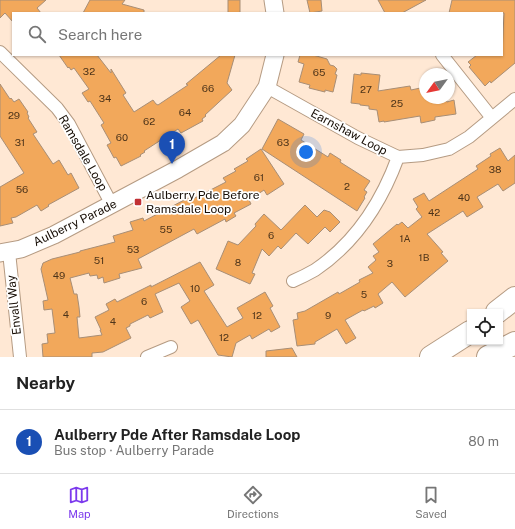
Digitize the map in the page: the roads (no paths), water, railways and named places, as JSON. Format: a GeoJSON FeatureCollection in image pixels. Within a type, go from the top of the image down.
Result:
{"type":"FeatureCollection","features":[{"type":"Feature","properties":{"kind":"highway"},"geometry":{"type":"LineString","coordinates":[[501,309],[515,298]]}},
{"type":"Feature","properties":{"kind":"highway"},"geometry":{"type":"LineString","coordinates":[[431,357],[467,334]]}},
{"type":"Feature","properties":{"kind":"highway"},"geometry":{"type":"LineString","coordinates":[[488,357],[515,343]]}},
{"type":"Feature","properties":{"kind":"main road"},"geometry":{"type":"LineString","coordinates":[[273,0],[275,12]]}},
{"type":"Feature","properties":{"kind":"main road","name":"Aulberry Parade"},"geometry":{"type":"LineString","coordinates":[[5,253],[54,235],[112,205],[223,143],[242,125],[267,87],[275,56]]}},
{"type":"Feature","properties":{"kind":"street"},"geometry":{"type":"LineString","coordinates":[[443,56],[492,118]]}},
{"type":"Feature","properties":{"kind":"street","name":"Ramsdale Loop"},"geometry":{"type":"LineString","coordinates":[[2,57],[57,108],[69,124],[112,205]]}},
{"type":"Feature","properties":{"kind":"street","name":"Earnshaw Loop"},"geometry":{"type":"LineString","coordinates":[[267,87],[358,138],[398,157],[423,155],[449,149],[469,137],[515,100]]}},
{"type":"Feature","properties":{"kind":"street"},"geometry":{"type":"LineString","coordinates":[[293,281],[315,270],[333,256],[355,234],[378,202],[390,178],[398,157]]}},
{"type":"Feature","properties":{"kind":"street","name":"Envall Way"},"geometry":{"type":"LineString","coordinates":[[5,253],[20,357]]}},
{"type":"Feature","properties":{"kind":"street"},"geometry":{"type":"LineString","coordinates":[[147,357],[171,347]]}},
{"type":"Feature","properties":{"kind":"place","name":"Aulberry Pde After Ramsdale Loop"},"geometry":{"type":"Point","coordinates":[172,164]}},
{"type":"Feature","properties":{"kind":"place","name":"Aulberry Pde Before Ramsdale Loop"},"geometry":{"type":"Point","coordinates":[138,202]}}]}
